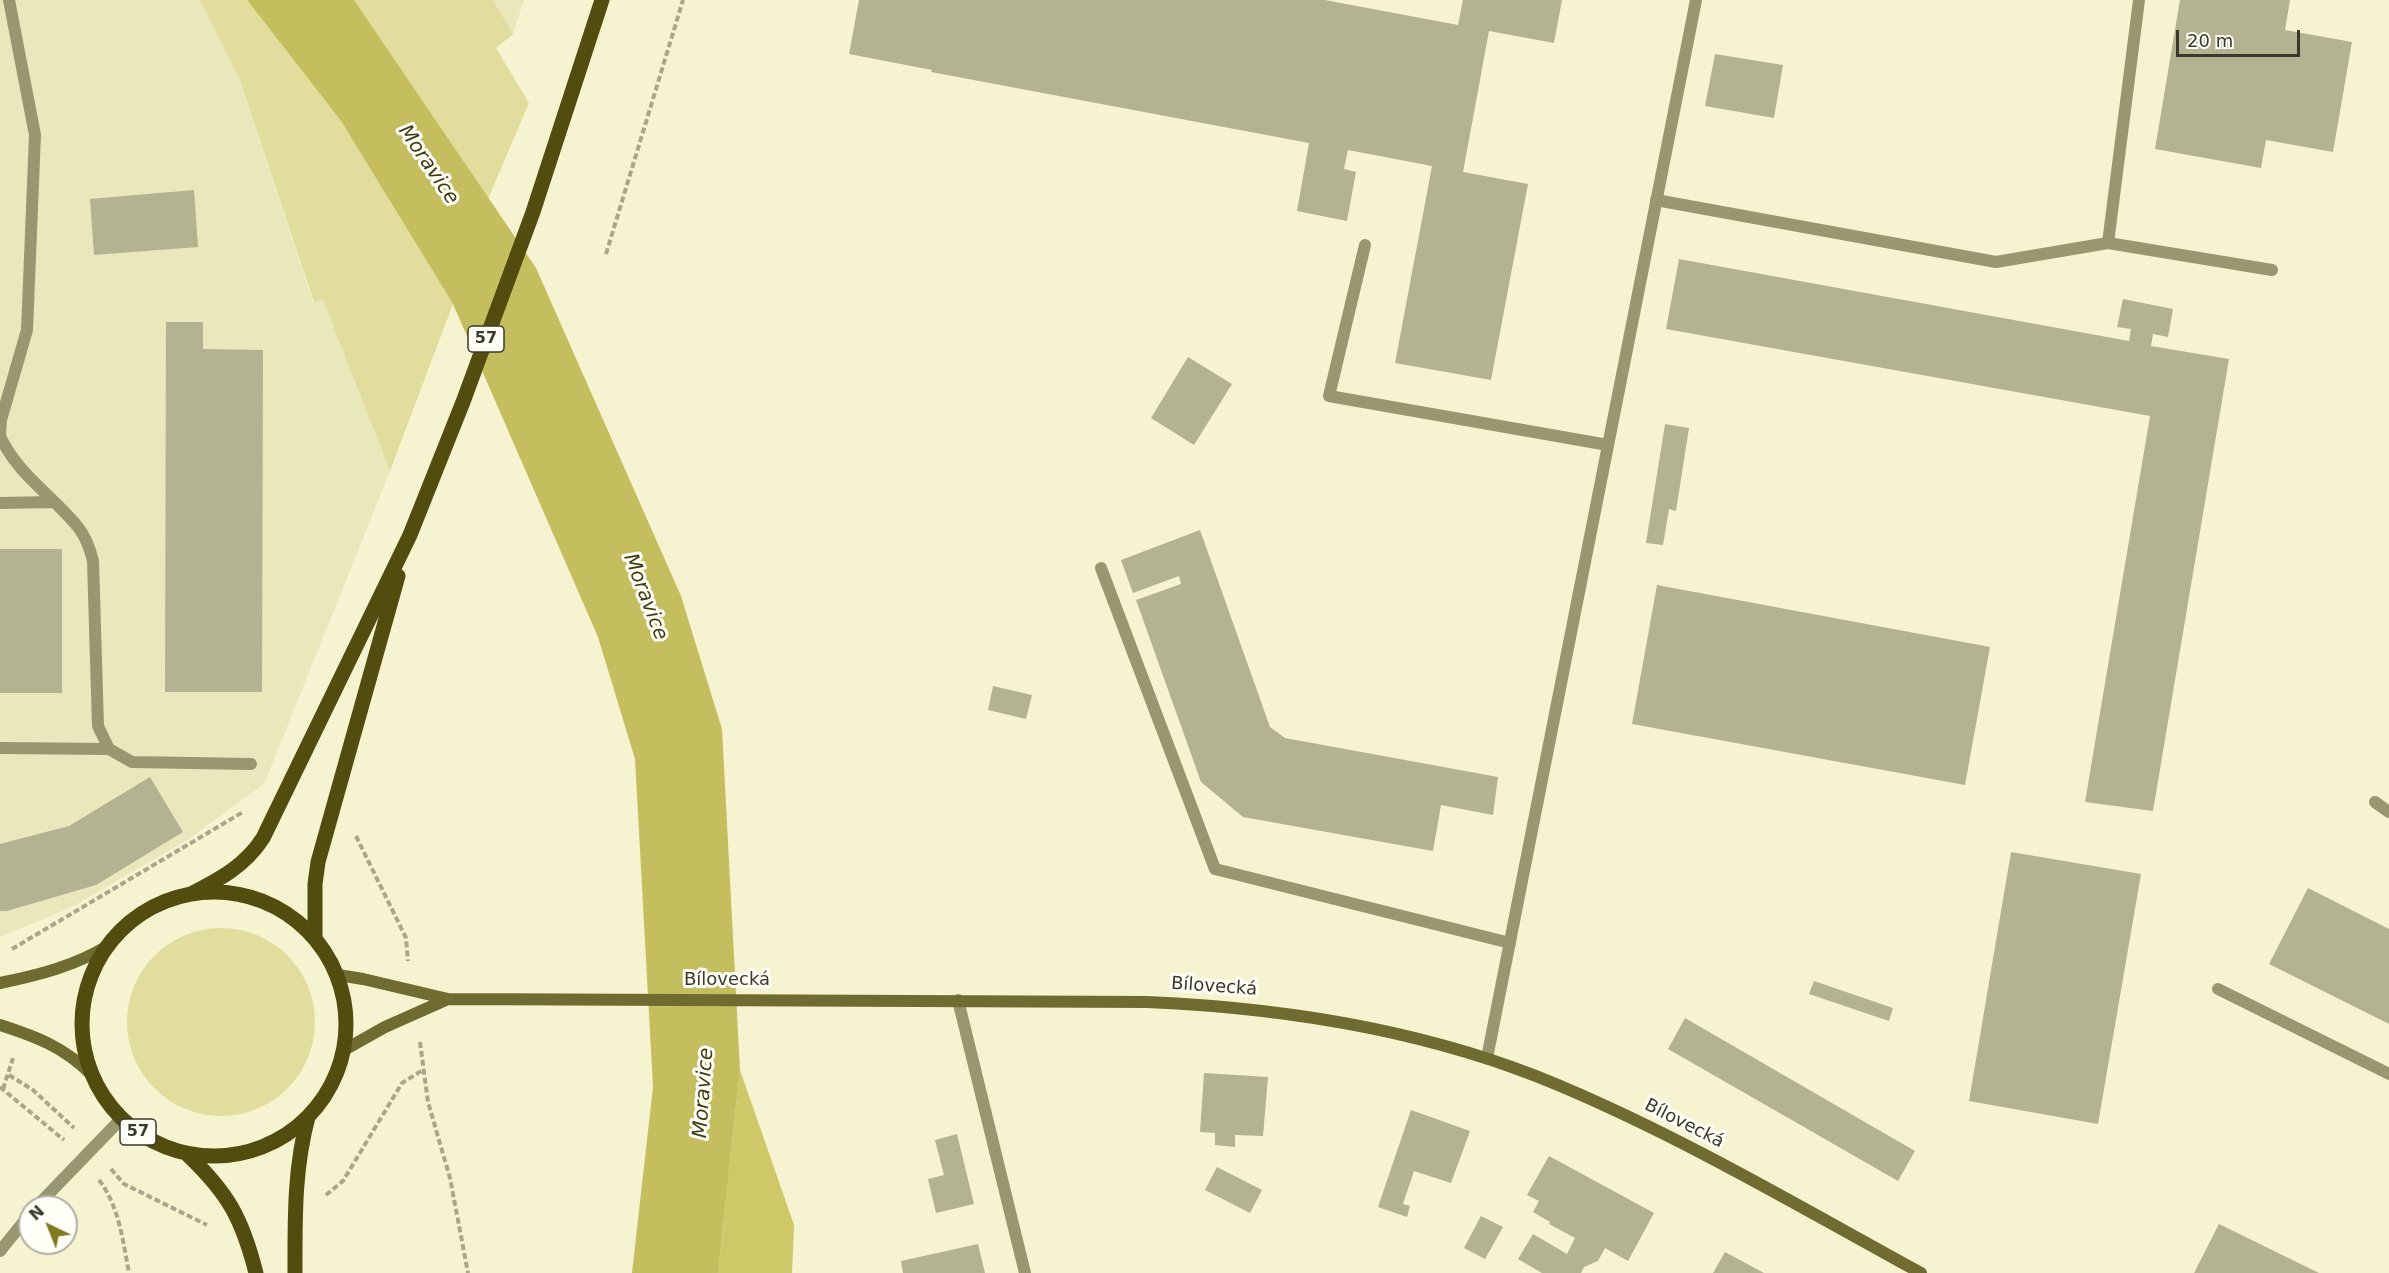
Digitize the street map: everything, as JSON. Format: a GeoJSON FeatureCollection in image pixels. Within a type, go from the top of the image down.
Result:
{"type":"FeatureCollection","features":[{"type":"Feature","properties":{"kind":"main road","name":"57"},"geometry":{"type":"LineString","coordinates":[[191,894],[227,892],[261,900],[291,915],[315,938],[338,975],[346,1012],[346,1032],[344,1050],[331,1087],[308,1117],[283,1137],[252,1151],[220,1156],[187,1154],[156,1144],[122,1118],[104,1098],[92,1075],[82,1037],[84,998],[98,961],[109,945],[136,917],[154,907],[191,894],[237,868],[253,854],[263,838],[410,535],[513,266],[602,0]]}},
{"type":"Feature","properties":{"kind":"main road","name":"57"},"geometry":{"type":"LineString","coordinates":[[315,938],[315,884],[318,862],[410,535]]}},
{"type":"Feature","properties":{"kind":"main road"},"geometry":{"type":"LineString","coordinates":[[0,983],[67,966],[88,958],[109,945]]}},
{"type":"Feature","properties":{"kind":"main road"},"geometry":{"type":"LineString","coordinates":[[338,975],[448,999]]}},
{"type":"Feature","properties":{"kind":"main road"},"geometry":{"type":"LineString","coordinates":[[344,1050],[385,1027],[448,999]]}},
{"type":"Feature","properties":{"kind":"main road","name":"Bílovecká"},"geometry":{"type":"LineString","coordinates":[[448,999],[1147,1002],[1257,1009],[1354,1024],[1487,1058],[1558,1084],[1745,1176],[1921,1273]]}},
{"type":"Feature","properties":{"kind":"main road"},"geometry":{"type":"LineString","coordinates":[[0,1025],[33,1036],[65,1051],[92,1075]]}},
{"type":"Feature","properties":{"kind":"main road","name":"57"},"geometry":{"type":"LineString","coordinates":[[295,1273],[298,1156],[308,1117]]}},
{"type":"Feature","properties":{"kind":"main road","name":"57"},"geometry":{"type":"LineString","coordinates":[[187,1154],[223,1191],[232,1206],[247,1240],[256,1273]]}},
{"type":"Feature","properties":{"kind":"street"},"geometry":{"type":"LineString","coordinates":[[9,0],[35,135],[27,330],[1,420],[0,435],[8,455],[79,528],[88,542],[93,561],[98,726],[109,749]]}},
{"type":"Feature","properties":{"kind":"street"},"geometry":{"type":"LineString","coordinates":[[1487,1058],[1696,0]]}},
{"type":"Feature","properties":{"kind":"street"},"geometry":{"type":"LineString","coordinates":[[2108,243],[2139,0]]}},
{"type":"Feature","properties":{"kind":"street"},"geometry":{"type":"LineString","coordinates":[[1656,200],[1996,262],[2108,243],[2272,270]]}},
{"type":"Feature","properties":{"kind":"street"},"geometry":{"type":"LineString","coordinates":[[1365,245],[1329,396],[1608,445]]}},
{"type":"Feature","properties":{"kind":"street"},"geometry":{"type":"LineString","coordinates":[[0,503],[53,502]]}},
{"type":"Feature","properties":{"kind":"street"},"geometry":{"type":"LineString","coordinates":[[1101,568],[1215,869],[1510,942]]}},
{"type":"Feature","properties":{"kind":"street"},"geometry":{"type":"LineString","coordinates":[[0,748],[109,749],[132,762],[251,764]]}},
{"type":"Feature","properties":{"kind":"street"},"geometry":{"type":"LineString","coordinates":[[2375,802],[2389,812]]}},
{"type":"Feature","properties":{"kind":"street"},"geometry":{"type":"LineString","coordinates":[[2218,989],[2389,1074]]}},
{"type":"Feature","properties":{"kind":"street"},"geometry":{"type":"LineString","coordinates":[[958,1000],[1025,1273]]}},
{"type":"Feature","properties":{"kind":"street"},"geometry":{"type":"LineString","coordinates":[[48,1195],[122,1118]]}},
{"type":"Feature","properties":{"kind":"street"},"geometry":{"type":"LineString","coordinates":[[0,1251],[18,1229]]}},
{"type":"Feature","properties":{"kind":"path"},"geometry":{"type":"LineString","coordinates":[[606,254],[683,0]]}},
{"type":"Feature","properties":{"kind":"path"},"geometry":{"type":"LineString","coordinates":[[423,1070],[429,1102],[453,1188],[468,1273]]}},
{"type":"Feature","properties":{"kind":"path"},"geometry":{"type":"LineString","coordinates":[[0,1087],[3,1089],[9,1075]]}},
{"type":"Feature","properties":{"kind":"shaded area"},"geometry":{"type":"Polygon","coordinates":[[[0,0],[200,0],[240,80],[313,302],[323,300],[390,471],[264,784],[187,840],[72,907],[0,937],[0,0]]]}},
{"type":"Feature","properties":{"kind":"shaded area"},"geometry":{"type":"Polygon","coordinates":[[[200,0],[247,0],[341,121],[453,304],[390,471],[323,300],[314,302],[240,80],[200,0]]]}},
{"type":"Feature","properties":{"kind":"shaded area"},"geometry":{"type":"Polygon","coordinates":[[[354,0],[493,0],[513,34],[496,48],[529,103],[488,199],[354,0]]]}},
{"type":"Feature","properties":{"kind":"shaded area"},"geometry":{"type":"Polygon","coordinates":[[[493,0],[524,0],[513,34],[493,0]]]}},
{"type":"Feature","properties":{"kind":"shaded area"},"geometry":{"type":"Polygon","coordinates":[[[212,928],[230,928],[265,939],[281,949],[294,962],[308,986],[315,1022],[308,1058],[294,1082],[281,1095],[248,1112],[230,1116],[212,1116],[177,1105],[161,1095],[148,1082],[131,1049],[127,1031],[127,1013],[138,978],[148,962],[161,949],[194,932],[212,928]]]}},
{"type":"Feature","properties":{"kind":"shaded area"},"geometry":{"type":"Polygon","coordinates":[[[740,1070],[794,1225],[792,1273],[718,1273],[740,1070]]]}},
{"type":"Feature","properties":{"kind":"water","name":"Moravice"},"geometry":{"type":"Polygon","coordinates":[[[247,0],[354,0],[536,268],[681,596],[722,729],[740,1070],[718,1273],[632,1273],[653,1087],[635,759],[598,637],[453,304],[341,121],[247,0]]]}},
{"type":"Feature","properties":{"kind":"building"},"geometry":{"type":"Polygon","coordinates":[[[859,0],[1325,0],[1458,25],[1463,0],[1562,0],[1554,43],[1489,31],[1463,172],[1528,184],[1491,380],[1395,363],[1432,166],[1348,150],[1344,169],[1356,172],[1347,221],[1297,211],[1309,143],[931,72],[932,70],[849,54],[859,0]]]}},
{"type":"Feature","properties":{"kind":"building"},"geometry":{"type":"Polygon","coordinates":[[[2180,0],[2290,0],[2285,30],[2352,42],[2333,152],[2266,140],[2261,168],[2155,149],[2180,0]]]}},
{"type":"Feature","properties":{"kind":"building"},"geometry":{"type":"Polygon","coordinates":[[[1715,54],[1783,65],[1774,118],[1705,106],[1715,54]]]}},
{"type":"Feature","properties":{"kind":"building"},"geometry":{"type":"Polygon","coordinates":[[[194,190],[198,247],[94,255],[90,199],[194,190]]]}},
{"type":"Feature","properties":{"kind":"building"},"geometry":{"type":"Polygon","coordinates":[[[1679,259],[2129,341],[2131,329],[2117,327],[2123,299],[2173,309],[2168,337],[2153,334],[2151,346],[2229,359],[2153,811],[2085,802],[2150,416],[1666,329],[1679,259]]]}},
{"type":"Feature","properties":{"kind":"building"},"geometry":{"type":"Polygon","coordinates":[[[166,322],[203,322],[203,349],[263,350],[262,692],[165,692],[166,322]]]}},
{"type":"Feature","properties":{"kind":"building"},"geometry":{"type":"Polygon","coordinates":[[[1188,357],[1232,384],[1194,445],[1151,418],[1188,357]]]}},
{"type":"Feature","properties":{"kind":"building"},"geometry":{"type":"Polygon","coordinates":[[[1665,424],[1689,428],[1676,511],[1669,509],[1663,545],[1646,543],[1665,424]]]}},
{"type":"Feature","properties":{"kind":"building"},"geometry":{"type":"Polygon","coordinates":[[[1200,530],[1270,727],[1285,738],[1498,777],[1493,815],[1441,805],[1433,851],[1243,817],[1201,782],[1136,600],[1181,584],[1179,576],[1133,593],[1121,560],[1200,530]]]}},
{"type":"Feature","properties":{"kind":"building"},"geometry":{"type":"Polygon","coordinates":[[[0,549],[62,549],[62,693],[0,693],[0,549]]]}},
{"type":"Feature","properties":{"kind":"building"},"geometry":{"type":"Polygon","coordinates":[[[1657,585],[1990,647],[1965,785],[1632,724],[1657,585]]]}},
{"type":"Feature","properties":{"kind":"building"},"geometry":{"type":"Polygon","coordinates":[[[993,686],[1032,695],[1026,719],[988,710],[993,686]]]}},
{"type":"Feature","properties":{"kind":"building"},"geometry":{"type":"Polygon","coordinates":[[[150,777],[183,832],[96,885],[7,911],[0,911],[0,844],[69,826],[150,777]]]}},
{"type":"Feature","properties":{"kind":"building"},"geometry":{"type":"Polygon","coordinates":[[[2011,852],[2141,874],[2098,1124],[1969,1101],[2011,852]]]}},
{"type":"Feature","properties":{"kind":"building"},"geometry":{"type":"Polygon","coordinates":[[[2308,888],[2389,929],[2389,1024],[2269,964],[2308,888]]]}},
{"type":"Feature","properties":{"kind":"building"},"geometry":{"type":"Polygon","coordinates":[[[1814,981],[1893,1008],[1889,1021],[1809,994],[1814,981]]]}},
{"type":"Feature","properties":{"kind":"building"},"geometry":{"type":"Polygon","coordinates":[[[1685,1018],[1915,1151],[1898,1181],[1668,1049],[1685,1018]]]}},
{"type":"Feature","properties":{"kind":"building"},"geometry":{"type":"Polygon","coordinates":[[[1204,1073],[1268,1077],[1263,1136],[1235,1135],[1235,1147],[1215,1145],[1215,1133],[1200,1132],[1204,1073]]]}},
{"type":"Feature","properties":{"kind":"building"},"geometry":{"type":"Polygon","coordinates":[[[1411,1110],[1470,1131],[1451,1183],[1414,1171],[1403,1204],[1410,1206],[1407,1217],[1378,1207],[1411,1110]]]}},
{"type":"Feature","properties":{"kind":"building"},"geometry":{"type":"Polygon","coordinates":[[[957,1134],[974,1204],[936,1213],[928,1179],[944,1175],[935,1140],[957,1134]]]}},
{"type":"Feature","properties":{"kind":"building"},"geometry":{"type":"Polygon","coordinates":[[[1549,1156],[1654,1213],[1628,1261],[1605,1248],[1598,1261],[1584,1267],[1581,1273],[1542,1273],[1518,1259],[1533,1234],[1567,1254],[1575,1238],[1533,1212],[1539,1201],[1527,1195],[1549,1156]]]}},
{"type":"Feature","properties":{"kind":"building"},"geometry":{"type":"Polygon","coordinates":[[[1217,1167],[1262,1190],[1250,1213],[1205,1190],[1217,1167]]]}},
{"type":"Feature","properties":{"kind":"building"},"geometry":{"type":"Polygon","coordinates":[[[1481,1216],[1503,1227],[1485,1259],[1464,1248],[1481,1216]]]}},
{"type":"Feature","properties":{"kind":"building"},"geometry":{"type":"Polygon","coordinates":[[[2219,1224],[2319,1273],[2194,1273],[2219,1224]]]}},
{"type":"Feature","properties":{"kind":"building"},"geometry":{"type":"Polygon","coordinates":[[[978,1244],[985,1273],[903,1273],[901,1261],[978,1244]]]}},
{"type":"Feature","properties":{"kind":"building"},"geometry":{"type":"Polygon","coordinates":[[[1725,1252],[1764,1273],[1713,1273],[1725,1252]]]}}]}
